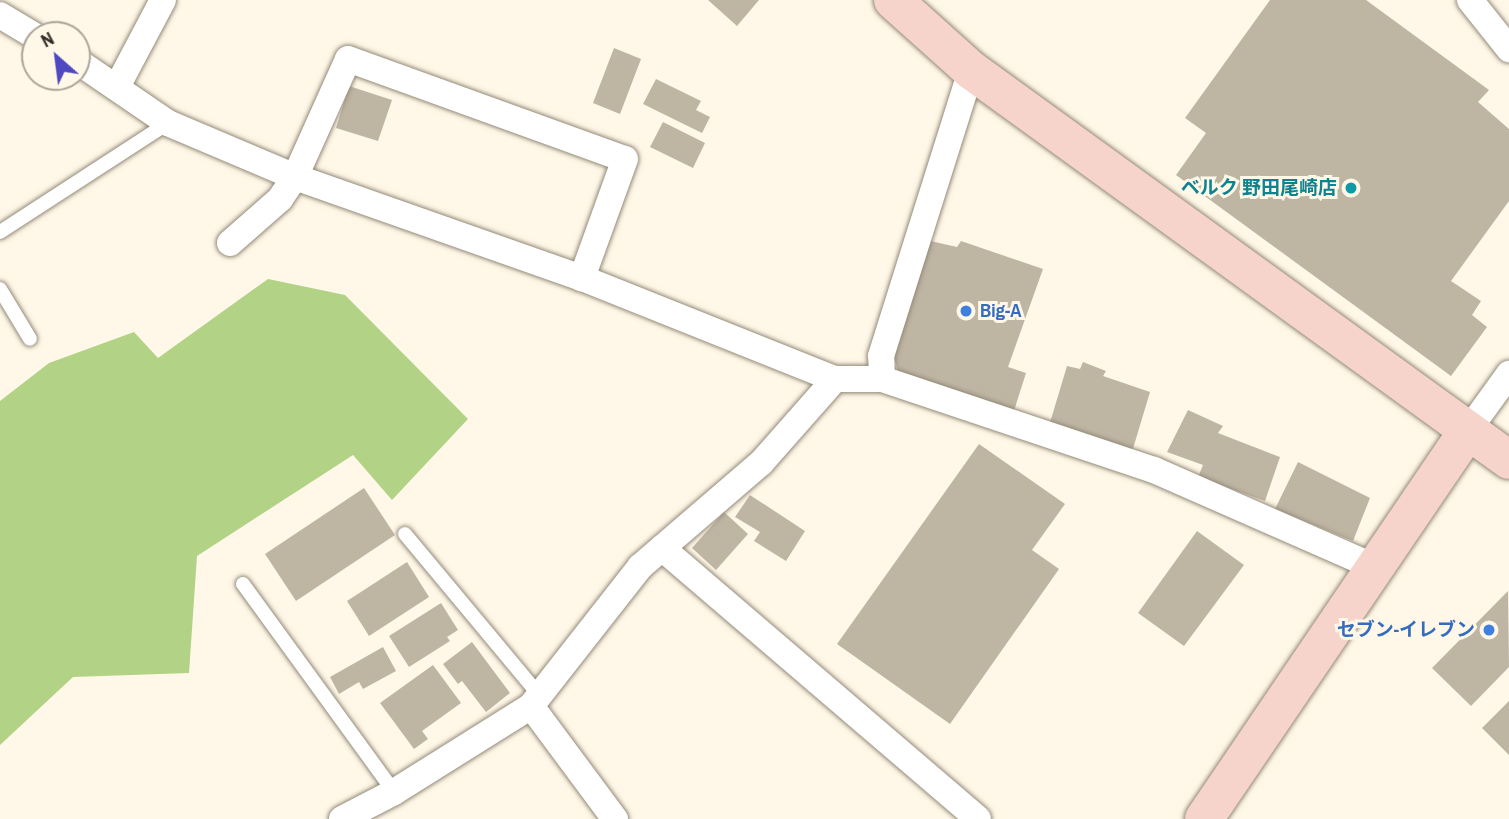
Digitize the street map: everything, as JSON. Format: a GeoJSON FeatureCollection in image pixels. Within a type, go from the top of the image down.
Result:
{"type":"FeatureCollection","features":[{"type":"Feature","properties":{"kind":"street"},"geometry":{"type":"LineString","coordinates":[[118,85],[163,0]]}},
{"type":"Feature","properties":{"kind":"street"},"geometry":{"type":"LineString","coordinates":[[893,0],[971,70],[1509,460]]}},
{"type":"Feature","properties":{"kind":"street"},"geometry":{"type":"LineString","coordinates":[[1470,0],[1509,49]]}},
{"type":"Feature","properties":{"kind":"street"},"geometry":{"type":"LineString","coordinates":[[0,15],[21,28]]}},
{"type":"Feature","properties":{"kind":"street"},"geometry":{"type":"LineString","coordinates":[[229,243],[280,199],[295,177],[348,59],[625,159],[582,278]]}},
{"type":"Feature","properties":{"kind":"street"},"geometry":{"type":"LineString","coordinates":[[91,69],[118,85],[168,123],[295,177],[582,278],[835,379],[882,379],[1154,470],[1377,568]]}},
{"type":"Feature","properties":{"kind":"street"},"geometry":{"type":"LineString","coordinates":[[882,379],[881,356],[971,70]]}},
{"type":"Feature","properties":{"kind":"street"},"geometry":{"type":"LineString","coordinates":[[1213,815],[1467,432],[1509,374]]}},
{"type":"Feature","properties":{"kind":"street"},"geometry":{"type":"LineString","coordinates":[[342,819],[394,792],[536,701],[640,567],[761,463],[835,379]]}},
{"type":"Feature","properties":{"kind":"street"},"geometry":{"type":"LineString","coordinates":[[662,548],[978,819]]}},
{"type":"Feature","properties":{"kind":"street"},"geometry":{"type":"LineString","coordinates":[[536,701],[615,819]]}},
{"type":"Feature","properties":{"kind":"lane"},"geometry":{"type":"LineString","coordinates":[[0,232],[168,123]]}},
{"type":"Feature","properties":{"kind":"lane"},"geometry":{"type":"LineString","coordinates":[[0,289],[30,339]]}},
{"type":"Feature","properties":{"kind":"lane"},"geometry":{"type":"LineString","coordinates":[[405,534],[536,701]]}},
{"type":"Feature","properties":{"kind":"lane"},"geometry":{"type":"LineString","coordinates":[[243,584],[394,792]]}},
{"type":"Feature","properties":{"kind":"green space"},"geometry":{"type":"Polygon","coordinates":[[[268,279],[345,295],[468,419],[392,500],[353,455],[197,556],[189,673],[73,677],[0,745],[0,401],[49,363],[134,332],[158,358],[268,279]]]}},
{"type":"Feature","properties":{"kind":"building"},"geometry":{"type":"Polygon","coordinates":[[[708,0],[759,0],[737,26],[708,0]]]}},
{"type":"Feature","properties":{"kind":"building","name":"ベルク 野田尾崎店"},"geometry":{"type":"Polygon","coordinates":[[[1270,0],[1366,0],[1489,90],[1478,102],[1509,129],[1509,201],[1451,281],[1481,301],[1472,315],[1487,327],[1451,376],[1176,175],[1206,133],[1185,118],[1270,0]]]}},
{"type":"Feature","properties":{"kind":"building"},"geometry":{"type":"Polygon","coordinates":[[[614,48],[641,59],[620,114],[593,103],[614,48]]]}},
{"type":"Feature","properties":{"kind":"building"},"geometry":{"type":"Polygon","coordinates":[[[656,79],[701,101],[696,110],[710,117],[702,133],[643,104],[656,79]]]}},
{"type":"Feature","properties":{"kind":"building"},"geometry":{"type":"Polygon","coordinates":[[[349,86],[392,100],[378,141],[336,128],[349,86]]]}},
{"type":"Feature","properties":{"kind":"building"},"geometry":{"type":"Polygon","coordinates":[[[663,122],[705,143],[693,168],[650,147],[663,122]]]}},
{"type":"Feature","properties":{"kind":"building","name":"Big-A"},"geometry":{"type":"Polygon","coordinates":[[[926,240],[957,247],[961,241],[1043,269],[1008,367],[1026,373],[1013,414],[899,375],[893,353],[926,240]]]}},
{"type":"Feature","properties":{"kind":"building"},"geometry":{"type":"Polygon","coordinates":[[[1083,362],[1106,371],[1103,376],[1150,392],[1132,452],[1049,426],[1067,366],[1080,369],[1083,362]]]}},
{"type":"Feature","properties":{"kind":"building"},"geometry":{"type":"Polygon","coordinates":[[[1188,410],[1223,426],[1218,433],[1280,457],[1265,501],[1198,477],[1203,465],[1167,452],[1188,410]]]}},
{"type":"Feature","properties":{"kind":"building"},"geometry":{"type":"Polygon","coordinates":[[[979,444],[1065,504],[1032,550],[1059,569],[950,724],[837,644],[979,444]]]}},
{"type":"Feature","properties":{"kind":"building"},"geometry":{"type":"Polygon","coordinates":[[[1298,462],[1370,498],[1353,541],[1275,509],[1298,462]]]}},
{"type":"Feature","properties":{"kind":"building"},"geometry":{"type":"Polygon","coordinates":[[[364,488],[395,535],[296,601],[265,554],[364,488]]]}},
{"type":"Feature","properties":{"kind":"building"},"geometry":{"type":"Polygon","coordinates":[[[750,495],[805,531],[786,561],[754,541],[760,532],[735,517],[750,495]]]}},
{"type":"Feature","properties":{"kind":"building"},"geometry":{"type":"Polygon","coordinates":[[[724,512],[748,534],[716,570],[692,548],[724,512]]]}},
{"type":"Feature","properties":{"kind":"building"},"geometry":{"type":"Polygon","coordinates":[[[1197,531],[1244,565],[1184,646],[1138,613],[1197,531]]]}},
{"type":"Feature","properties":{"kind":"building"},"geometry":{"type":"Polygon","coordinates":[[[407,562],[429,597],[369,636],[347,601],[407,562]]]}},
{"type":"Feature","properties":{"kind":"building","name":"セブン-イレブン"},"geometry":{"type":"Polygon","coordinates":[[[1508,591],[1509,667],[1471,706],[1432,668],[1508,591]]]}},
{"type":"Feature","properties":{"kind":"building"},"geometry":{"type":"Polygon","coordinates":[[[441,603],[458,630],[447,637],[450,641],[409,667],[389,636],[441,603]]]}},
{"type":"Feature","properties":{"kind":"building"},"geometry":{"type":"Polygon","coordinates":[[[472,642],[510,693],[486,712],[462,681],[458,684],[443,664],[472,642]]]}},
{"type":"Feature","properties":{"kind":"building"},"geometry":{"type":"Polygon","coordinates":[[[383,647],[396,671],[363,689],[359,682],[339,694],[330,677],[383,647]]]}},
{"type":"Feature","properties":{"kind":"building"},"geometry":{"type":"Polygon","coordinates":[[[433,665],[461,703],[422,731],[428,739],[414,749],[380,703],[433,665]]]}},
{"type":"Feature","properties":{"kind":"building"},"geometry":{"type":"Polygon","coordinates":[[[1509,701],[1509,755],[1482,728],[1509,701]]]}},
{"type":"Feature","properties":{"kind":"place","name":"ベルク 野田尾崎店"},"geometry":{"type":"Point","coordinates":[1351,188]}},
{"type":"Feature","properties":{"kind":"place","name":"Big-A"},"geometry":{"type":"Point","coordinates":[966,311]}},
{"type":"Feature","properties":{"kind":"place","name":"セブン-イレブン"},"geometry":{"type":"Point","coordinates":[1489,630]}}]}
